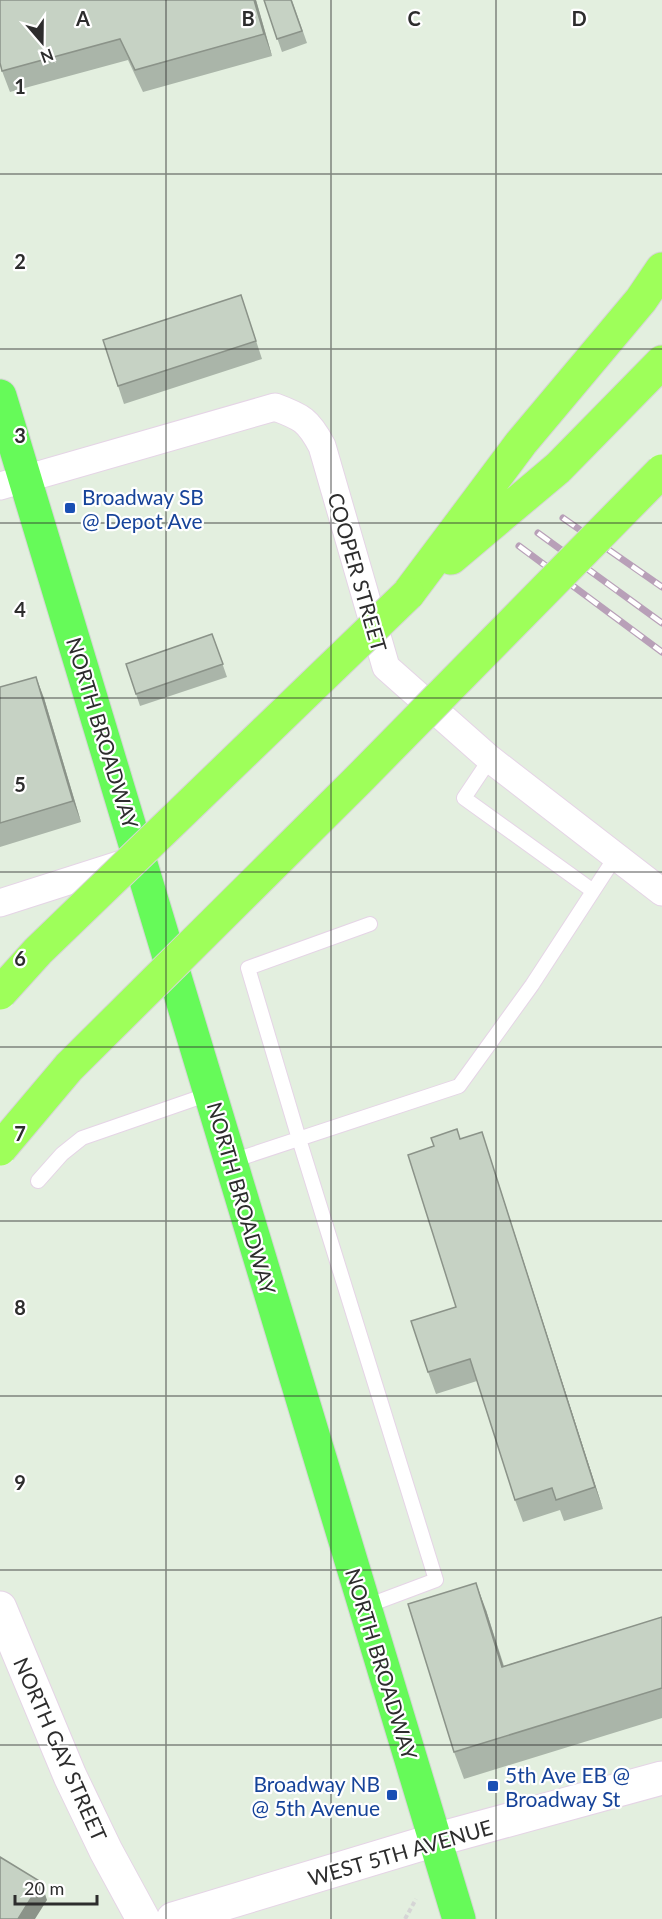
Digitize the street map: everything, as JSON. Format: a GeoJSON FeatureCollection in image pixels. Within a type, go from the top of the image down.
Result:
{"type":"FeatureCollection","features":[{"type":"Feature","properties":{"kind":"highway"},"geometry":{"type":"LineString","coordinates":[[408,594],[521,442],[641,300],[662,270]]}},
{"type":"Feature","properties":{"kind":"highway"},"geometry":{"type":"LineString","coordinates":[[0,993],[38,951],[408,594],[558,468],[662,362]]}},
{"type":"Feature","properties":{"kind":"highway"},"geometry":{"type":"LineString","coordinates":[[0,1149],[69,1067],[357,782],[662,471]]}},
{"type":"Feature","properties":{"kind":"main road","name":"NORTH BROADWAY"},"geometry":{"type":"LineString","coordinates":[[0,396],[12,482],[141,858],[459,1919]]}},
{"type":"Feature","properties":{"kind":"main road","name":"NORTH GAY STREET"},"geometry":{"type":"LineString","coordinates":[[0,1608],[70,1776],[106,1851],[143,1919]]}},
{"type":"Feature","properties":{"kind":"main road","name":"WEST 5TH AVENUE"},"geometry":{"type":"LineString","coordinates":[[173,1919],[435,1840],[662,1778]]}},
{"type":"Feature","properties":{"kind":"street","name":"COOPER STREET"},"geometry":{"type":"LineString","coordinates":[[12,482],[275,407],[298,416],[312,427],[322,446],[386,667],[490,759],[662,892]]}},
{"type":"Feature","properties":{"kind":"street"},"geometry":{"type":"LineString","coordinates":[[0,903],[141,858]]}},
{"type":"Feature","properties":{"kind":"lane"},"geometry":{"type":"LineString","coordinates":[[490,759],[464,798],[593,891]]}},
{"type":"Feature","properties":{"kind":"lane"},"geometry":{"type":"LineString","coordinates":[[232,1161],[459,1086],[532,985],[616,856]]}},
{"type":"Feature","properties":{"kind":"lane"},"geometry":{"type":"LineString","coordinates":[[364,1607],[436,1580],[248,968],[370,924]]}},
{"type":"Feature","properties":{"kind":"lane"},"geometry":{"type":"LineString","coordinates":[[38,1181],[62,1154],[82,1137],[212,1093]]}},
{"type":"Feature","properties":{"kind":"path"},"geometry":{"type":"LineString","coordinates":[[405,1919],[416,1899]]}},
{"type":"Feature","properties":{"kind":"building"},"geometry":{"type":"Polygon","coordinates":[[[0,0],[254,0],[264,34],[135,70],[120,39],[2,71],[0,0]]]}},
{"type":"Feature","properties":{"kind":"building"},"geometry":{"type":"Polygon","coordinates":[[[264,0],[291,0],[302,31],[277,39],[264,0]]]}},
{"type":"Feature","properties":{"kind":"building"},"geometry":{"type":"Polygon","coordinates":[[[241,295],[256,341],[118,386],[103,340],[241,295]]]}},
{"type":"Feature","properties":{"kind":"building"},"geometry":{"type":"Polygon","coordinates":[[[212,634],[223,664],[136,694],[126,664],[212,634]]]}},
{"type":"Feature","properties":{"kind":"building"},"geometry":{"type":"Polygon","coordinates":[[[36,677],[73,801],[0,823],[0,687],[36,677]]]}},
{"type":"Feature","properties":{"kind":"building"},"geometry":{"type":"Polygon","coordinates":[[[457,1129],[460,1139],[482,1132],[595,1487],[556,1500],[552,1488],[515,1500],[470,1359],[428,1372],[411,1321],[456,1307],[408,1155],[434,1146],[431,1138],[457,1129]]]}},
{"type":"Feature","properties":{"kind":"building"},"geometry":{"type":"Polygon","coordinates":[[[476,1583],[502,1667],[662,1617],[662,1688],[454,1752],[408,1604],[476,1583]]]}},
{"type":"Feature","properties":{"kind":"building"},"geometry":{"type":"Polygon","coordinates":[[[0,1857],[41,1882],[18,1919],[0,1919],[0,1857]]]}},
{"type":"Feature","properties":{"kind":"railway"},"geometry":{"type":"LineString","coordinates":[[563,518],[662,587]]}},
{"type":"Feature","properties":{"kind":"railway"},"geometry":{"type":"LineString","coordinates":[[538,533],[662,623]]}},
{"type":"Feature","properties":{"kind":"railway"},"geometry":{"type":"LineString","coordinates":[[519,546],[662,652]]}},
{"type":"Feature","properties":{"kind":"place","name":"Broadway SB @ Depot Ave"},"geometry":{"type":"Point","coordinates":[70,508]}},
{"type":"Feature","properties":{"kind":"place","name":"5th Ave EB @ Broadway St"},"geometry":{"type":"Point","coordinates":[493,1786]}},
{"type":"Feature","properties":{"kind":"place","name":"Broadway NB @ 5th Avenue"},"geometry":{"type":"Point","coordinates":[392,1795]}}]}
